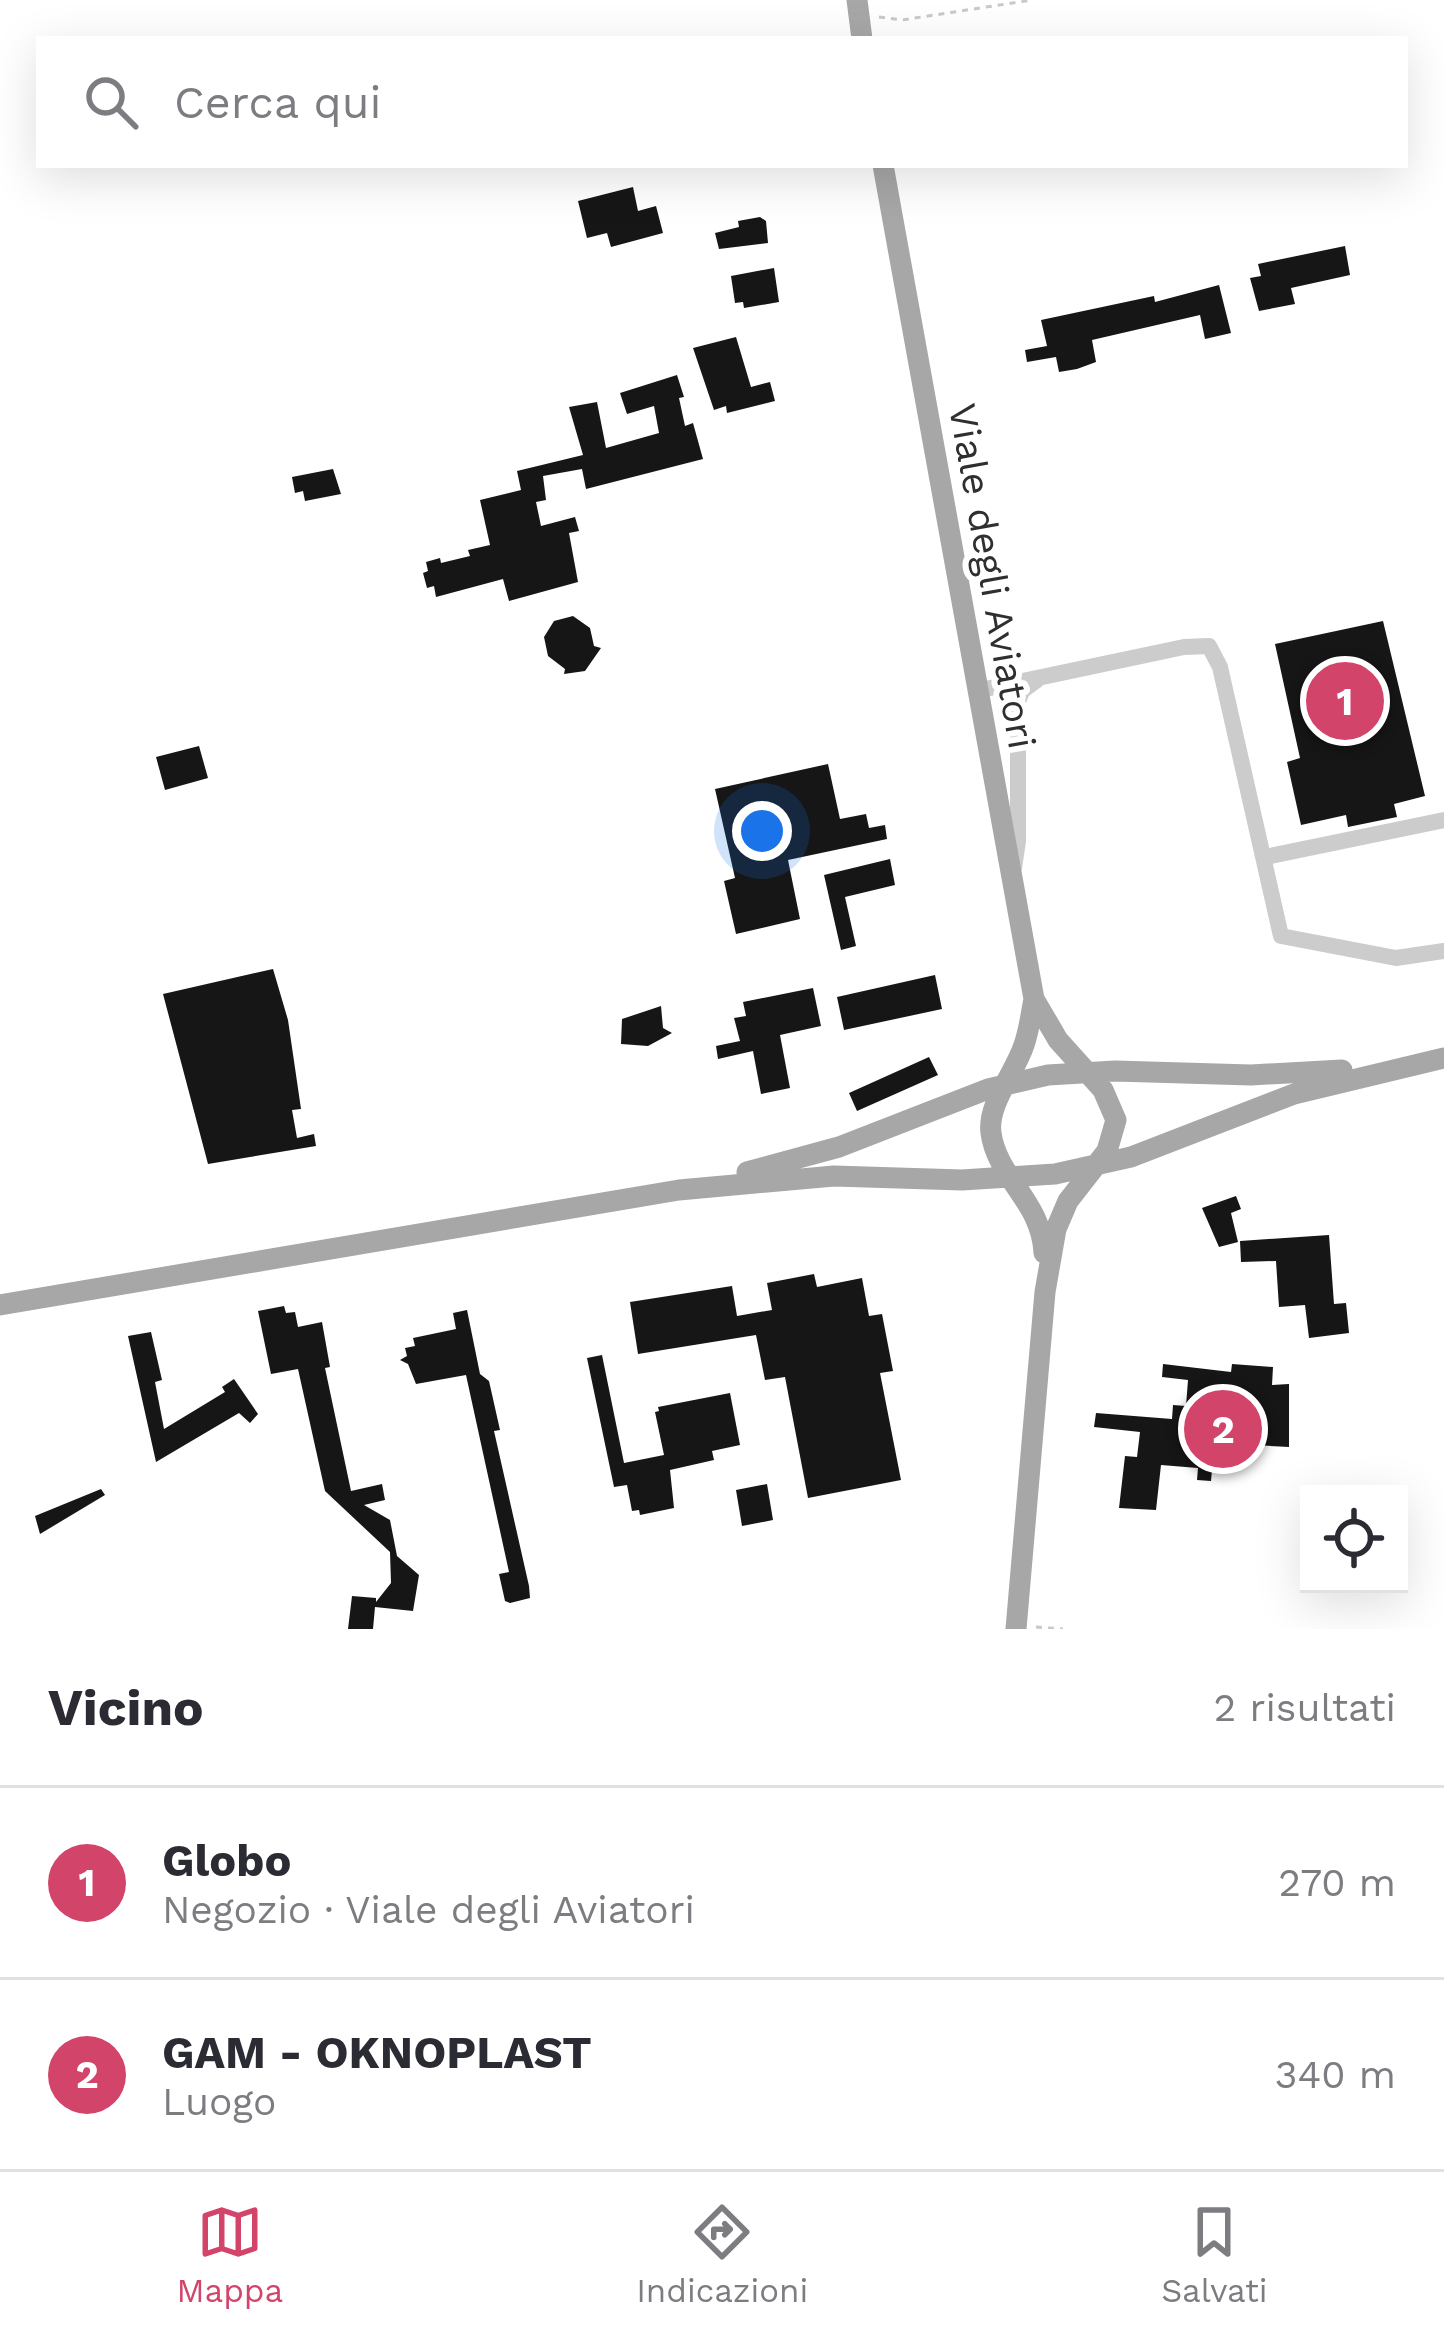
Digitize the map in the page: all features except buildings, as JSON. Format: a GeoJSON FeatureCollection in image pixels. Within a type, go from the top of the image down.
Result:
{"type":"FeatureCollection","features":[{"type":"Feature","properties":{"kind":"main road","name":"Viale degli Aviatori"},"geometry":{"type":"LineString","coordinates":[[884,168],[1034,999],[1058,1040],[1088,1072]]}},
{"type":"Feature","properties":{"kind":"main road","name":"Viale degli Aviatori"},"geometry":{"type":"LineString","coordinates":[[1006,1084],[1024,1045],[1034,999]]}},
{"type":"Feature","properties":{"kind":"main road"},"geometry":{"type":"LineString","coordinates":[[680,1190],[838,1147],[1006,1084],[1088,1072],[1251,1075],[1444,1058]]}},
{"type":"Feature","properties":{"kind":"main road"},"geometry":{"type":"LineString","coordinates":[[0,1305],[680,1190],[834,1176],[1013,1178],[1096,1167],[1274,1100],[1414,1063]]}},
{"type":"Feature","properties":{"kind":"main road"},"geometry":{"type":"LineString","coordinates":[[1016,1627],[1045,1292],[1060,1216],[1112,1140],[1116,1120],[1110,1100],[1088,1072]]}},
{"type":"Feature","properties":{"kind":"main road"},"geometry":{"type":"LineString","coordinates":[[1006,1084],[991,1132],[1041,1227],[1045,1292]]}},
{"type":"Feature","properties":{"kind":"street","name":"Viale degli Aviatori"},"geometry":{"type":"LineString","coordinates":[[1037,680],[1184,646],[1209,646],[1220,667],[1265,857]]}},
{"type":"Feature","properties":{"kind":"street"},"geometry":{"type":"LineString","coordinates":[[976,692],[1037,680]]}},
{"type":"Feature","properties":{"kind":"street"},"geometry":{"type":"LineString","coordinates":[[1012,874],[1018,841],[1018,702],[1022,691],[1037,680]]}},
{"type":"Feature","properties":{"kind":"street"},"geometry":{"type":"LineString","coordinates":[[1444,820],[1265,857],[1281,936],[1396,958],[1444,951]]}},
{"type":"Feature","properties":{"kind":"path"},"geometry":{"type":"LineString","coordinates":[[858,8],[902,20],[1032,0]]}},
{"type":"Feature","properties":{"kind":"path"},"geometry":{"type":"LineString","coordinates":[[1016,1627],[1063,1629]]}},
{"type":"Feature","properties":{"kind":"place","name":"Globo"},"geometry":{"type":"Point","coordinates":[1345,701]}},
{"type":"Feature","properties":{"kind":"place","name":"GAM - OKNOPLAST"},"geometry":{"type":"Point","coordinates":[1223,1429]}}]}
